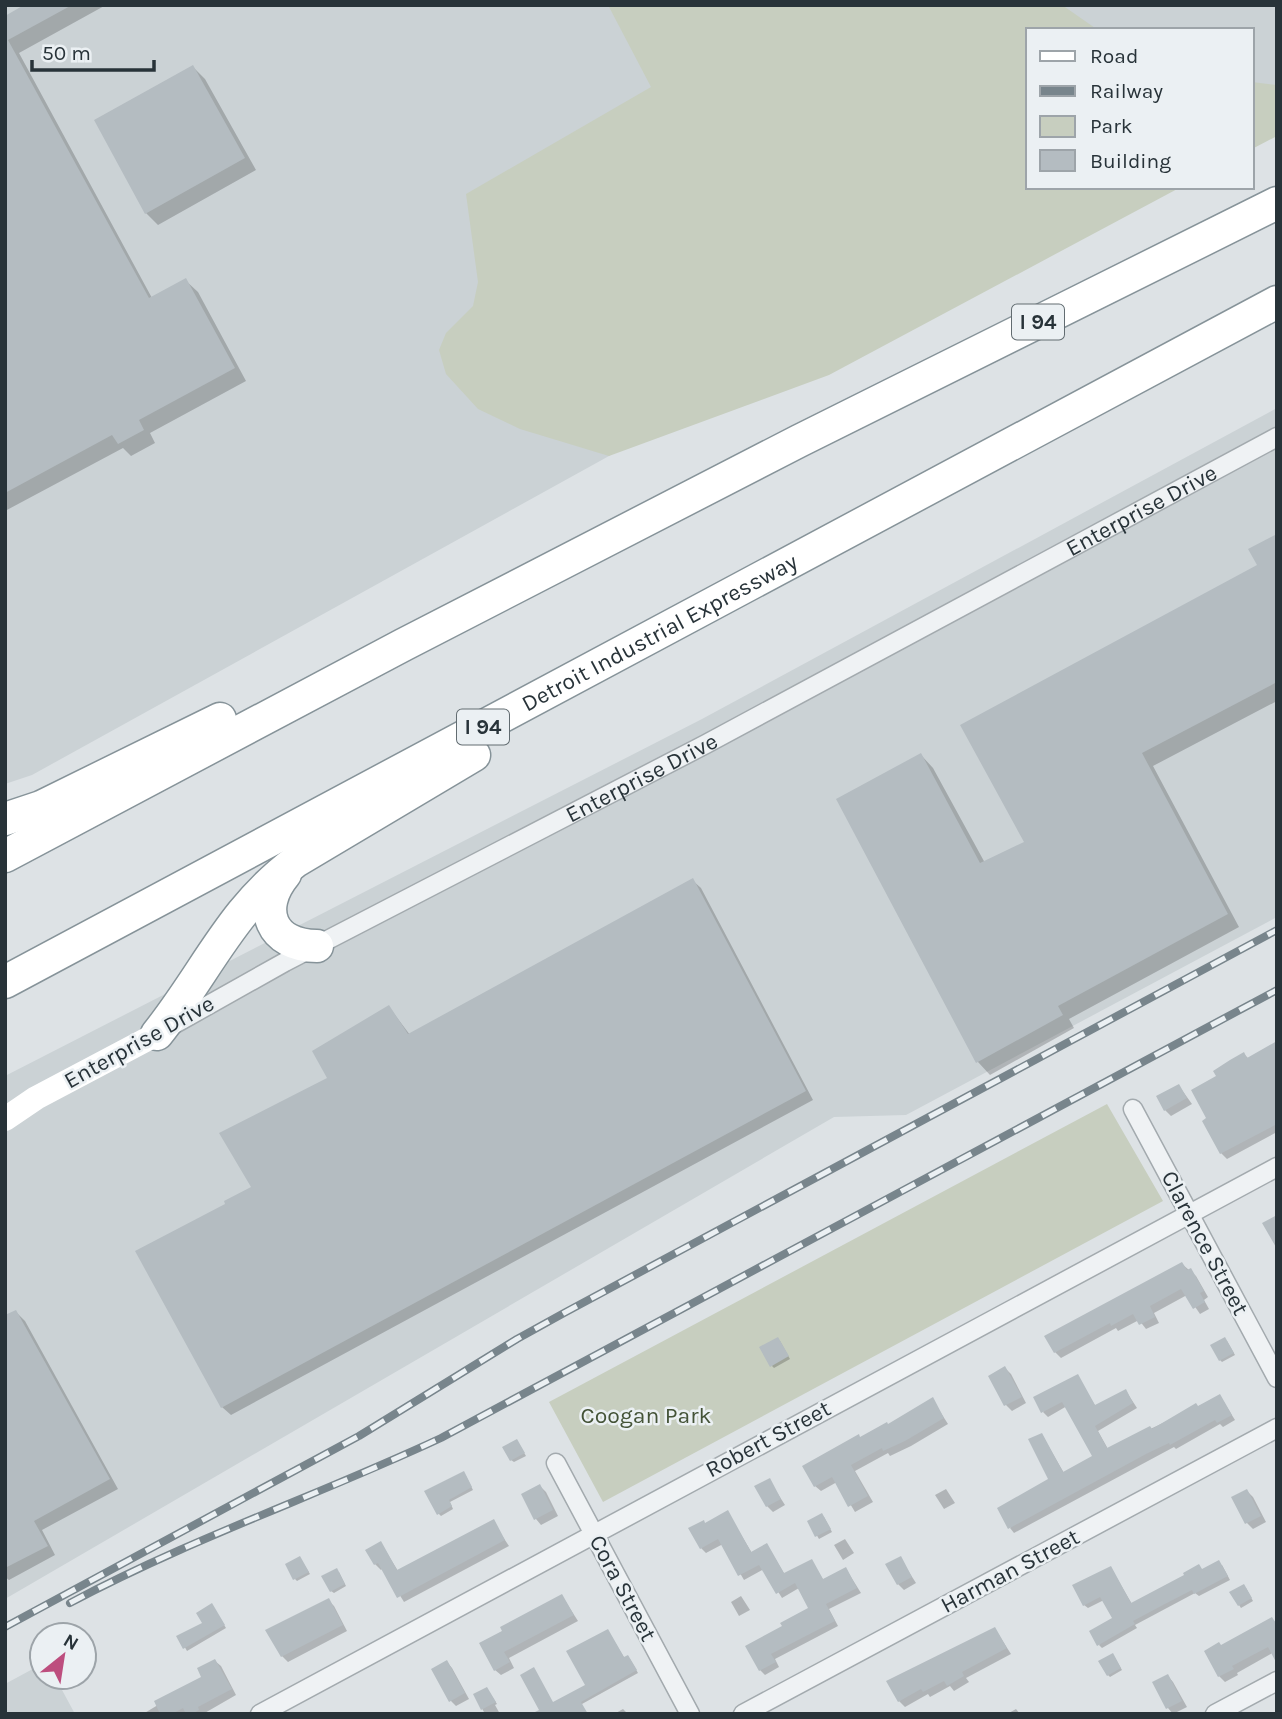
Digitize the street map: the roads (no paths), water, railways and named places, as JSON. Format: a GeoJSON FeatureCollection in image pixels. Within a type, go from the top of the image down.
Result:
{"type":"FeatureCollection","features":[{"type":"Feature","properties":{"kind":"highway","name":"I 94"},"geometry":{"type":"LineString","coordinates":[[5,856],[404,645],[799,441],[1277,203]]}},
{"type":"Feature","properties":{"kind":"highway","name":"Detroit Industrial Expressway"},"geometry":{"type":"LineString","coordinates":[[5,982],[1277,302]]}},
{"type":"Feature","properties":{"kind":"highway"},"geometry":{"type":"LineString","coordinates":[[157,1034],[240,914],[267,885],[296,861],[922,493]]}},
{"type":"Feature","properties":{"kind":"highway"},"geometry":{"type":"LineString","coordinates":[[5,819],[41,807],[238,710],[404,645]]}},
{"type":"Feature","properties":{"kind":"highway"},"geometry":{"type":"LineString","coordinates":[[296,861],[274,892],[270,907],[272,920],[275,928],[286,940],[301,946],[317,946]]}},
{"type":"Feature","properties":{"kind":"main road","name":"Enterprise Drive"},"geometry":{"type":"LineString","coordinates":[[5,1119],[36,1098],[157,1034]]}},
{"type":"Feature","properties":{"kind":"street","name":"Enterprise Drive"},"geometry":{"type":"LineString","coordinates":[[157,1034],[285,962],[706,744],[1277,437]]}},
{"type":"Feature","properties":{"kind":"street","name":"Clarence Street"},"geometry":{"type":"LineString","coordinates":[[1133,1109],[1277,1378]]}},
{"type":"Feature","properties":{"kind":"street","name":"Robert Street"},"geometry":{"type":"LineString","coordinates":[[260,1714],[1277,1167]]}},
{"type":"Feature","properties":{"kind":"street","name":"Harman Street"},"geometry":{"type":"LineString","coordinates":[[743,1714],[1277,1428]]}},
{"type":"Feature","properties":{"kind":"street","name":"Cora Street"},"geometry":{"type":"LineString","coordinates":[[556,1463],[690,1714]]}},
{"type":"Feature","properties":{"kind":"street"},"geometry":{"type":"LineString","coordinates":[[1215,1714],[1277,1681]]}},
{"type":"Feature","properties":{"kind":"railway"},"geometry":{"type":"LineString","coordinates":[[5,1627],[359,1436],[564,1313],[1277,930]]}},
{"type":"Feature","properties":{"kind":"railway"},"geometry":{"type":"LineString","coordinates":[[70,1603],[161,1558],[441,1438],[1277,990]]}},
{"type":"Feature","properties":{"kind":"park label","name":"Coogan Park"},"geometry":{"type":"Point","coordinates":[646,1415]}}]}
